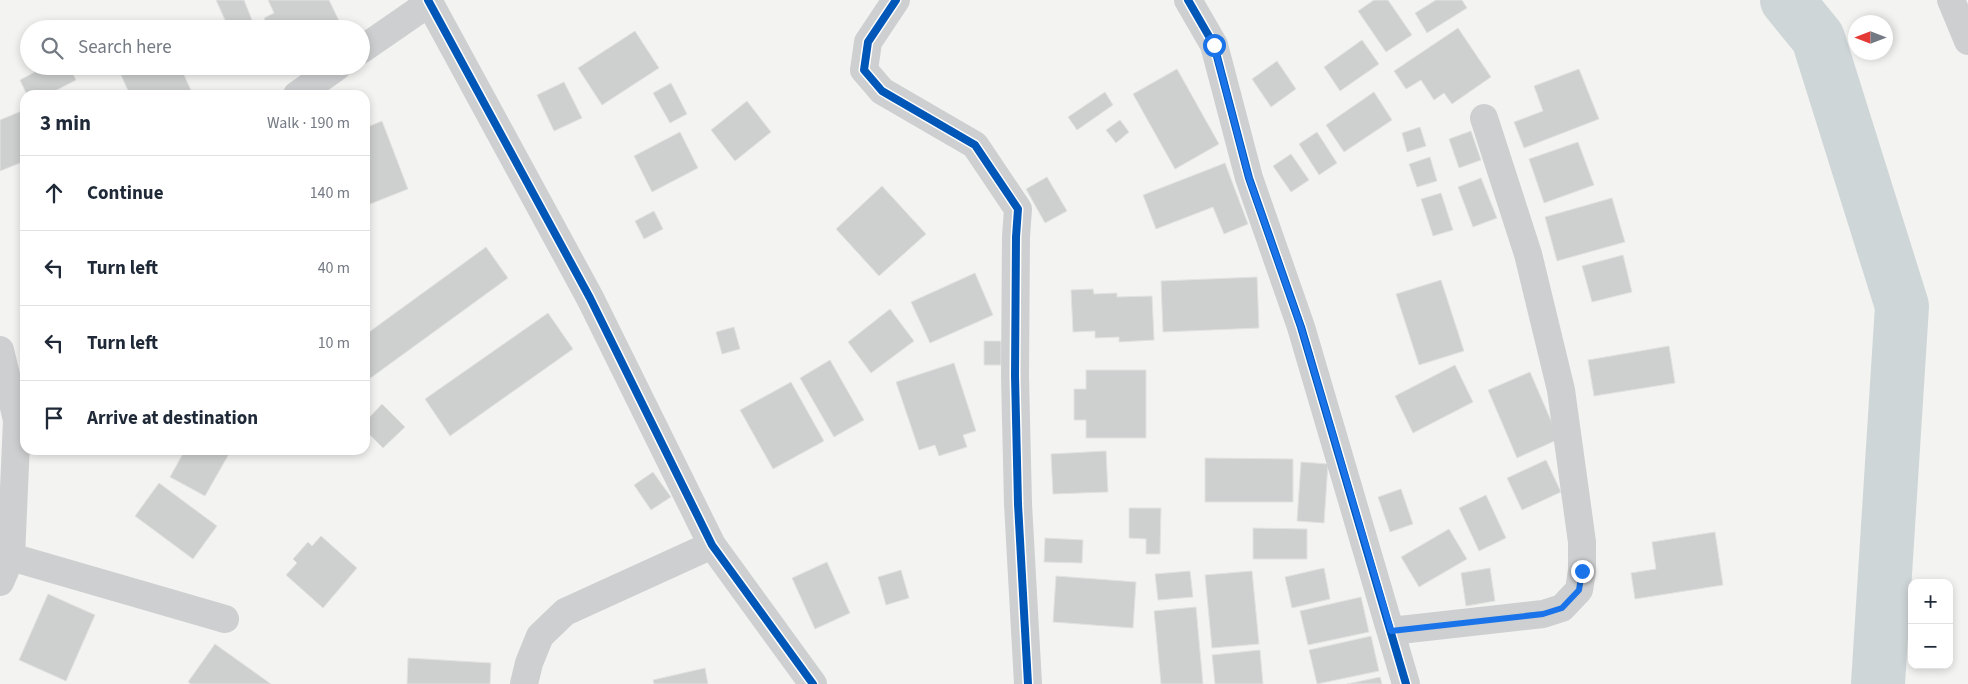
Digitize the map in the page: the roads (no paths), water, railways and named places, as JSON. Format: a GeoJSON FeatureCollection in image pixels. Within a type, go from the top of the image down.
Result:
{"type":"FeatureCollection","features":[{"type":"Feature","properties":{"kind":"street"},"geometry":{"type":"LineString","coordinates":[[896,0],[868,42],[864,70],[882,92],[975,145],[1018,209],[1015,376],[1018,494],[1028,684]]}},
{"type":"Feature","properties":{"kind":"street"},"geometry":{"type":"LineString","coordinates":[[1188,0],[1214,45],[1249,178],[1301,327],[1406,684]]}},
{"type":"Feature","properties":{"kind":"street"},"geometry":{"type":"LineString","coordinates":[[1951,0],[1968,41]]}},
{"type":"Feature","properties":{"kind":"street"},"geometry":{"type":"LineString","coordinates":[[370,44],[428,2],[590,298],[712,545],[813,684]]}},
{"type":"Feature","properties":{"kind":"street"},"geometry":{"type":"LineString","coordinates":[[303,90],[325,75]]}},
{"type":"Feature","properties":{"kind":"street"},"geometry":{"type":"LineString","coordinates":[[1391,631],[1543,614],[1562,608],[1579,590],[1582,571],[1582,542],[1561,390],[1528,254],[1484,118]]}},
{"type":"Feature","properties":{"kind":"street"},"geometry":{"type":"LineString","coordinates":[[0,350],[17,420],[11,557],[0,582]]}},
{"type":"Feature","properties":{"kind":"street"},"geometry":{"type":"LineString","coordinates":[[524,684],[529,663],[540,636],[565,612],[712,545]]}},
{"type":"Feature","properties":{"kind":"street"},"geometry":{"type":"LineString","coordinates":[[11,557],[225,619]]}},
{"type":"Feature","properties":{"kind":"waterway"},"geometry":{"type":"LineString","coordinates":[[1787,0],[1818,38],[1902,306],[1878,684]]}}]}
